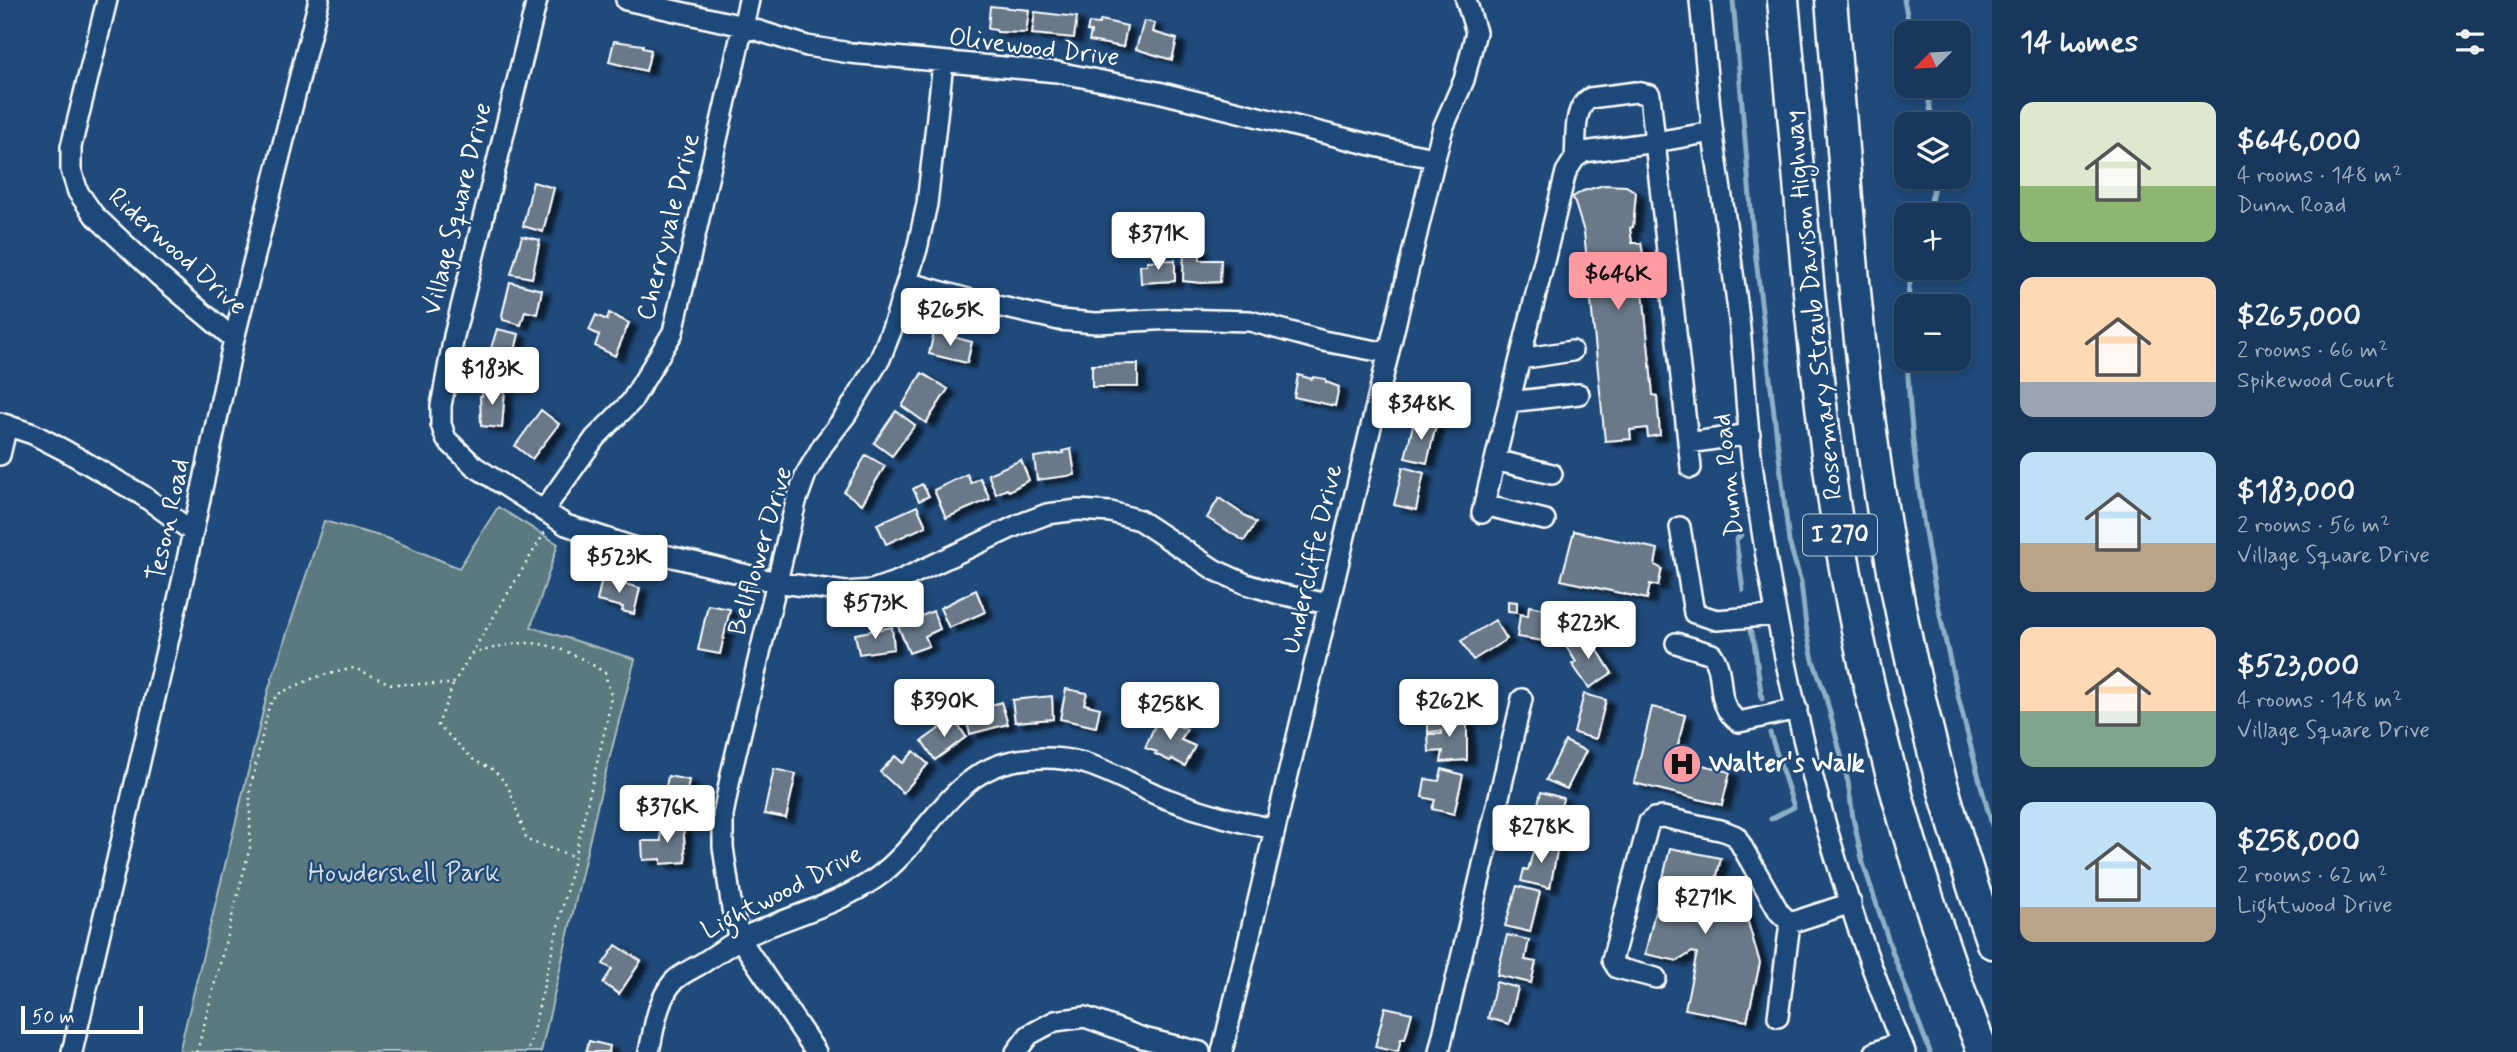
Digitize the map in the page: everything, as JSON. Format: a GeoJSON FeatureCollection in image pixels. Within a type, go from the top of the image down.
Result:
{"type":"FeatureCollection","features":[{"type":"Feature","properties":{"kind":"highway","name":"Rosemary Straub Davison Highway"},"geometry":{"type":"LineString","coordinates":[[1783,0],[1817,364],[1840,535],[1875,709],[1898,795],[1943,942],[1983,1052]]}},
{"type":"Feature","properties":{"kind":"highway","name":"Rosemary Straub Davison Highway"},"geometry":{"type":"LineString","coordinates":[[1831,0],[1859,328],[1869,417],[1890,554],[1916,679],[1938,767],[1992,943]]}},
{"type":"Feature","properties":{"kind":"street","name":"Riderwood Drive"},"geometry":{"type":"LineString","coordinates":[[107,0],[71,147],[71,170],[78,192],[94,215],[159,276],[234,339]]}},
{"type":"Feature","properties":{"kind":"street","name":"Teson Road"},"geometry":{"type":"LineString","coordinates":[[72,1052],[193,532],[234,339],[320,0]]}},
{"type":"Feature","properties":{"kind":"street","name":"Village Square Drive"},"geometry":{"type":"LineString","coordinates":[[537,0],[454,336],[441,406],[441,424],[446,439],[474,466],[566,525],[594,536],[776,582],[845,592],[872,590],[910,576],[1047,514],[1078,510],[1111,512],[1139,520],[1215,570],[1246,584],[1329,604]]}},
{"type":"Feature","properties":{"kind":"street","name":"Olivewood Drive"},"geometry":{"type":"LineString","coordinates":[[626,0],[743,26],[807,46],[943,63],[1057,72],[1158,92],[1392,150],[1435,158]]}},
{"type":"Feature","properties":{"kind":"street","name":"Cherryvale Drive"},"geometry":{"type":"LineString","coordinates":[[548,514],[596,438],[631,402],[673,332],[749,0]]}},
{"type":"Feature","properties":{"kind":"street","name":"Undercliffe Drive"},"geometry":{"type":"LineString","coordinates":[[1223,1052],[1435,158],[1443,128],[1464,80],[1476,32],[1466,0]]}},
{"type":"Feature","properties":{"kind":"street","name":"Dunn Road"},"geometry":{"type":"LineString","coordinates":[[1700,0],[1713,132],[1738,310],[1753,474],[1776,615],[1817,790],[1851,903],[1903,1047]]}},
{"type":"Feature","properties":{"kind":"street","name":"Bellflower Drive"},"geometry":{"type":"LineString","coordinates":[[816,1052],[740,939],[726,868],[723,815],[796,502],[806,474],[822,445],[846,415],[880,359],[907,282],[927,205],[943,63]]}},
{"type":"Feature","properties":{"kind":"street"},"geometry":{"type":"LineString","coordinates":[[1575,158],[1578,110],[1584,101],[1636,92],[1650,95],[1691,468]]}},
{"type":"Feature","properties":{"kind":"street"},"geometry":{"type":"LineString","coordinates":[[1545,520],[1483,509],[1566,172],[1575,158],[1584,152],[1713,132]]}},
{"type":"Feature","properties":{"kind":"street"},"geometry":{"type":"LineString","coordinates":[[907,282],[1059,320],[1096,323],[1174,319],[1250,321],[1323,341],[1388,353]]}},
{"type":"Feature","properties":{"kind":"street"},"geometry":{"type":"LineString","coordinates":[[1520,359],[1573,351]]}},
{"type":"Feature","properties":{"kind":"street"},"geometry":{"type":"LineString","coordinates":[[1509,402],[1579,394]]}},
{"type":"Feature","properties":{"kind":"street"},"geometry":{"type":"LineString","coordinates":[[0,455],[3,424],[33,434],[142,495],[193,532]]}},
{"type":"Feature","properties":{"kind":"street"},"geometry":{"type":"LineString","coordinates":[[1688,443],[1750,434]]}},
{"type":"Feature","properties":{"kind":"street"},"geometry":{"type":"LineString","coordinates":[[1495,460],[1552,474]]}},
{"type":"Feature","properties":{"kind":"street"},"geometry":{"type":"LineString","coordinates":[[1680,527],[1694,613],[1717,620],[1776,615]]}},
{"type":"Feature","properties":{"kind":"street"},"geometry":{"type":"LineString","coordinates":[[1676,643],[1713,654],[1718,663],[1721,699],[1727,713],[1739,722],[1797,709]]}},
{"type":"Feature","properties":{"kind":"street"},"geometry":{"type":"LineString","coordinates":[[1439,1052],[1522,699]]}},
{"type":"Feature","properties":{"kind":"street","name":"Lightwood Drive"},"geometry":{"type":"LineString","coordinates":[[649,1052],[660,1007],[673,981],[740,939],[853,892],[878,877],[947,800],[968,781],[993,768],[1024,759],[1079,761],[1108,770],[1166,798],[1203,811],[1274,829]]}},
{"type":"Feature","properties":{"kind":"street"},"geometry":{"type":"LineString","coordinates":[[1656,978],[1616,968],[1612,960],[1649,822],[1654,818],[1663,817],[1735,836],[1779,912],[1790,923]]}},
{"type":"Feature","properties":{"kind":"street"},"geometry":{"type":"LineString","coordinates":[[1790,923],[1851,903]]}},
{"type":"Feature","properties":{"kind":"street"},"geometry":{"type":"LineString","coordinates":[[1778,1017],[1790,923]]}},
{"type":"Feature","properties":{"kind":"street"},"geometry":{"type":"LineString","coordinates":[[1016,1052],[1029,1035],[1055,1021],[1085,1017],[1143,1038],[1200,1052]]}},
{"type":"Feature","properties":{"kind":"street"},"geometry":{"type":"LineString","coordinates":[[1875,1052],[1903,1047]]}},
{"type":"Feature","properties":{"kind":"path"},"geometry":{"type":"LineString","coordinates":[[548,514],[453,684],[438,725],[475,761],[494,770],[508,786],[527,840],[575,857]]}},
{"type":"Feature","properties":{"kind":"path"},"geometry":{"type":"LineString","coordinates":[[472,653],[529,643],[561,650],[585,659],[605,673],[611,696],[528,1052]]}},
{"type":"Feature","properties":{"kind":"path"},"geometry":{"type":"LineString","coordinates":[[197,1052],[250,847],[250,790],[269,706],[278,694],[303,682],[354,668],[391,684],[453,684]]}},
{"type":"Feature","properties":{"kind":"green space","name":"Howdershell Park"},"geometry":{"type":"Polygon","coordinates":[[[498,507],[558,544],[531,627],[635,659],[598,803],[541,1052],[179,1052],[268,691],[324,521],[387,538],[459,568],[498,507]]]}},
{"type":"Feature","properties":{"kind":"building"},"geometry":{"type":"Polygon","coordinates":[[[990,6],[1029,10],[1026,33],[988,29],[990,6]]]}},
{"type":"Feature","properties":{"kind":"building"},"geometry":{"type":"Polygon","coordinates":[[[1035,12],[1077,17],[1074,38],[1032,34],[1035,12]]]}},
{"type":"Feature","properties":{"kind":"building"},"geometry":{"type":"Polygon","coordinates":[[[1101,20],[1127,26],[1123,47],[1089,41],[1089,23],[1099,24],[1101,20]]]}},
{"type":"Feature","properties":{"kind":"building"},"geometry":{"type":"Polygon","coordinates":[[[1144,21],[1155,23],[1153,32],[1177,39],[1172,60],[1136,49],[1144,21]]]}},
{"type":"Feature","properties":{"kind":"building"},"geometry":{"type":"Polygon","coordinates":[[[614,41],[643,45],[643,48],[651,50],[646,71],[609,62],[614,41]]]}},
{"type":"Feature","properties":{"kind":"building"},"geometry":{"type":"Polygon","coordinates":[[[533,182],[554,188],[543,232],[523,226],[533,182]]]}},
{"type":"Feature","properties":{"kind":"building"},"geometry":{"type":"Polygon","coordinates":[[[1604,185],[1626,186],[1636,192],[1633,227],[1630,228],[1632,243],[1641,243],[1644,259],[1640,259],[1653,395],[1657,396],[1660,435],[1648,437],[1647,428],[1630,430],[1631,439],[1605,441],[1584,232],[1573,197],[1604,185]]]}},
{"type":"Feature","properties":{"kind":"building"},"geometry":{"type":"Polygon","coordinates":[[[522,236],[540,240],[532,278],[511,274],[522,236]]]}},
{"type":"Feature","properties":{"kind":"building"},"geometry":{"type":"Polygon","coordinates":[[[1184,248],[1200,249],[1200,260],[1221,260],[1220,282],[1183,281],[1184,248]]]}},
{"type":"Feature","properties":{"kind":"building"},"geometry":{"type":"Polygon","coordinates":[[[1175,260],[1175,281],[1141,283],[1140,265],[1147,265],[1147,261],[1175,260]]]}},
{"type":"Feature","properties":{"kind":"building"},"geometry":{"type":"Polygon","coordinates":[[[510,282],[542,290],[537,314],[525,311],[521,325],[503,320],[510,282]]]}},
{"type":"Feature","properties":{"kind":"building"},"geometry":{"type":"Polygon","coordinates":[[[609,313],[629,323],[615,356],[595,346],[599,335],[589,330],[596,315],[607,320],[609,313]]]}},
{"type":"Feature","properties":{"kind":"building"},"geometry":{"type":"Polygon","coordinates":[[[497,329],[519,334],[509,376],[488,371],[490,362],[487,361],[497,329]]]}},
{"type":"Feature","properties":{"kind":"building"},"geometry":{"type":"Polygon","coordinates":[[[934,332],[972,342],[967,363],[929,354],[934,332]]]}},
{"type":"Feature","properties":{"kind":"building"},"geometry":{"type":"Polygon","coordinates":[[[1138,364],[1138,387],[1092,387],[1092,365],[1138,364]]]}},
{"type":"Feature","properties":{"kind":"building"},"geometry":{"type":"Polygon","coordinates":[[[922,373],[948,389],[926,423],[902,406],[922,373]]]}},
{"type":"Feature","properties":{"kind":"building"},"geometry":{"type":"Polygon","coordinates":[[[1298,375],[1326,379],[1326,382],[1339,387],[1335,406],[1294,397],[1298,375]]]}},
{"type":"Feature","properties":{"kind":"building"},"geometry":{"type":"Polygon","coordinates":[[[482,388],[505,389],[502,428],[481,426],[482,388]]]}},
{"type":"Feature","properties":{"kind":"building"},"geometry":{"type":"Polygon","coordinates":[[[541,410],[559,424],[532,459],[515,446],[541,410]]]}},
{"type":"Feature","properties":{"kind":"building"},"geometry":{"type":"Polygon","coordinates":[[[896,411],[915,425],[892,456],[874,443],[896,411]]]}},
{"type":"Feature","properties":{"kind":"building"},"geometry":{"type":"Polygon","coordinates":[[[1414,421],[1436,425],[1427,463],[1405,458],[1414,421]]]}},
{"type":"Feature","properties":{"kind":"building"},"geometry":{"type":"Polygon","coordinates":[[[1071,449],[1075,475],[1037,480],[1034,457],[1064,453],[1063,451],[1071,449]]]}},
{"type":"Feature","properties":{"kind":"building"},"geometry":{"type":"Polygon","coordinates":[[[866,455],[885,466],[862,504],[844,492],[866,455]]]}},
{"type":"Feature","properties":{"kind":"building"},"geometry":{"type":"Polygon","coordinates":[[[1021,460],[1029,480],[1009,491],[1007,489],[996,494],[988,474],[1021,460]]]}},
{"type":"Feature","properties":{"kind":"building"},"geometry":{"type":"Polygon","coordinates":[[[1403,467],[1424,473],[1416,510],[1394,505],[1403,467]]]}},
{"type":"Feature","properties":{"kind":"building"},"geometry":{"type":"Polygon","coordinates":[[[967,474],[971,483],[980,478],[990,499],[946,518],[934,490],[967,474]]]}},
{"type":"Feature","properties":{"kind":"building"},"geometry":{"type":"Polygon","coordinates":[[[922,484],[929,496],[919,501],[913,489],[922,484]]]}},
{"type":"Feature","properties":{"kind":"building"},"geometry":{"type":"Polygon","coordinates":[[[1219,498],[1256,523],[1244,541],[1207,518],[1219,498]]]}},
{"type":"Feature","properties":{"kind":"building"},"geometry":{"type":"Polygon","coordinates":[[[917,506],[926,526],[886,544],[877,524],[917,506]]]}},
{"type":"Feature","properties":{"kind":"building"},"geometry":{"type":"Polygon","coordinates":[[[1574,531],[1658,549],[1655,565],[1662,569],[1658,586],[1650,584],[1647,599],[1561,580],[1574,531]]]}},
{"type":"Feature","properties":{"kind":"building"},"geometry":{"type":"Polygon","coordinates":[[[602,578],[640,588],[634,614],[622,611],[623,607],[597,601],[602,578]]]}},
{"type":"Feature","properties":{"kind":"building"},"geometry":{"type":"Polygon","coordinates":[[[976,590],[985,612],[949,628],[940,608],[976,590]]]}},
{"type":"Feature","properties":{"kind":"building"},"geometry":{"type":"Polygon","coordinates":[[[1508,601],[1517,602],[1517,612],[1508,611],[1508,601]]]}},
{"type":"Feature","properties":{"kind":"building"},"geometry":{"type":"Polygon","coordinates":[[[708,605],[730,609],[720,654],[698,650],[708,605]]]}},
{"type":"Feature","properties":{"kind":"building"},"geometry":{"type":"Polygon","coordinates":[[[1529,606],[1552,610],[1551,619],[1560,620],[1557,643],[1517,637],[1520,614],[1528,616],[1529,606]]]}},
{"type":"Feature","properties":{"kind":"building"},"geometry":{"type":"Polygon","coordinates":[[[933,611],[940,629],[925,636],[929,646],[909,653],[898,626],[933,611]]]}},
{"type":"Feature","properties":{"kind":"building"},"geometry":{"type":"Polygon","coordinates":[[[1495,620],[1507,639],[1473,660],[1461,641],[1495,620]]]}},
{"type":"Feature","properties":{"kind":"building"},"geometry":{"type":"Polygon","coordinates":[[[892,627],[894,649],[859,654],[855,634],[892,627]]]}},
{"type":"Feature","properties":{"kind":"building"},"geometry":{"type":"Polygon","coordinates":[[[1587,633],[1612,673],[1589,688],[1572,664],[1576,662],[1566,646],[1587,633]]]}},
{"type":"Feature","properties":{"kind":"building"},"geometry":{"type":"Polygon","coordinates":[[[1066,689],[1087,693],[1084,704],[1100,708],[1096,727],[1060,719],[1066,689]]]}},
{"type":"Feature","properties":{"kind":"building"},"geometry":{"type":"Polygon","coordinates":[[[1584,694],[1606,700],[1596,739],[1574,733],[1584,694]]]}},
{"type":"Feature","properties":{"kind":"building"},"geometry":{"type":"Polygon","coordinates":[[[1052,696],[1053,719],[1015,722],[1012,700],[1052,696]]]}},
{"type":"Feature","properties":{"kind":"building"},"geometry":{"type":"Polygon","coordinates":[[[976,701],[979,709],[1001,702],[1008,724],[970,734],[963,706],[976,701]]]}},
{"type":"Feature","properties":{"kind":"building"},"geometry":{"type":"Polygon","coordinates":[[[1652,707],[1685,715],[1675,758],[1730,772],[1722,805],[1634,783],[1652,707]]]}},
{"type":"Feature","properties":{"kind":"building"},"geometry":{"type":"Polygon","coordinates":[[[954,718],[966,737],[935,760],[922,741],[954,718]]]}},
{"type":"Feature","properties":{"kind":"building"},"geometry":{"type":"Polygon","coordinates":[[[1158,718],[1187,729],[1181,740],[1195,746],[1185,766],[1145,748],[1158,718]]]}},
{"type":"Feature","properties":{"kind":"building"},"geometry":{"type":"Polygon","coordinates":[[[1428,719],[1467,719],[1467,760],[1441,762],[1443,751],[1429,752],[1428,734],[1442,734],[1442,731],[1428,732],[1428,719]]]}},
{"type":"Feature","properties":{"kind":"building"},"geometry":{"type":"Polygon","coordinates":[[[1565,741],[1586,751],[1567,789],[1546,780],[1565,741]]]}},
{"type":"Feature","properties":{"kind":"building"},"geometry":{"type":"Polygon","coordinates":[[[914,751],[928,764],[903,793],[880,772],[895,756],[903,763],[914,751]]]}},
{"type":"Feature","properties":{"kind":"building"},"geometry":{"type":"Polygon","coordinates":[[[774,769],[796,774],[786,818],[764,814],[774,769]]]}},
{"type":"Feature","properties":{"kind":"building"},"geometry":{"type":"Polygon","coordinates":[[[1442,769],[1463,775],[1454,814],[1432,809],[1435,800],[1422,797],[1425,779],[1439,781],[1442,769]]]}},
{"type":"Feature","properties":{"kind":"building"},"geometry":{"type":"Polygon","coordinates":[[[668,776],[689,780],[683,817],[661,813],[668,776]]]}},
{"type":"Feature","properties":{"kind":"building"},"geometry":{"type":"Polygon","coordinates":[[[1541,792],[1563,798],[1559,817],[1565,819],[1559,839],[1526,832],[1529,820],[1533,822],[1541,792]]]}},
{"type":"Feature","properties":{"kind":"building"},"geometry":{"type":"Polygon","coordinates":[[[660,823],[683,824],[686,862],[661,864],[661,859],[643,860],[642,841],[661,841],[660,823]]]}},
{"type":"Feature","properties":{"kind":"building"},"geometry":{"type":"Polygon","coordinates":[[[1536,841],[1558,846],[1550,888],[1521,881],[1524,869],[1528,870],[1536,841]]]}},
{"type":"Feature","properties":{"kind":"building"},"geometry":{"type":"Polygon","coordinates":[[[1670,848],[1721,858],[1713,894],[1741,899],[1760,963],[1747,1021],[1685,1009],[1697,953],[1692,952],[1678,961],[1645,954],[1670,848]]]}},
{"type":"Feature","properties":{"kind":"building"},"geometry":{"type":"Polygon","coordinates":[[[1517,886],[1540,892],[1530,932],[1505,926],[1517,886]]]}},
{"type":"Feature","properties":{"kind":"building"},"geometry":{"type":"Polygon","coordinates":[[[1507,935],[1529,940],[1525,960],[1536,962],[1531,983],[1497,975],[1507,935]]]}},
{"type":"Feature","properties":{"kind":"building"},"geometry":{"type":"Polygon","coordinates":[[[616,945],[641,961],[619,994],[603,983],[612,969],[603,964],[616,945]]]}},
{"type":"Feature","properties":{"kind":"building"},"geometry":{"type":"Polygon","coordinates":[[[1496,982],[1518,988],[1509,1024],[1488,1018],[1496,982]]]}},
{"type":"Feature","properties":{"kind":"building"},"geometry":{"type":"Polygon","coordinates":[[[1385,1007],[1412,1013],[1405,1039],[1401,1039],[1398,1052],[1375,1047],[1385,1007]]]}},
{"type":"Feature","properties":{"kind":"building"},"geometry":{"type":"Polygon","coordinates":[[[589,1041],[610,1046],[609,1052],[586,1052],[589,1041]]]}},
{"type":"Feature","properties":{"kind":"waterway"},"geometry":{"type":"LineString","coordinates":[[1733,0],[1753,233],[1789,542],[1801,582],[1813,660],[1825,694],[1848,782],[1863,863],[1930,1052]]}},
{"type":"Feature","properties":{"kind":"waterway"},"geometry":{"type":"LineString","coordinates":[[1904,0],[1908,21]]}},
{"type":"Feature","properties":{"kind":"waterway"},"geometry":{"type":"LineString","coordinates":[[1928,98],[1931,112]]}},
{"type":"Feature","properties":{"kind":"waterway"},"geometry":{"type":"LineString","coordinates":[[1931,203],[1933,189]]}},
{"type":"Feature","properties":{"kind":"waterway"},"geometry":{"type":"LineString","coordinates":[[1909,294],[1911,280]]}},
{"type":"Feature","properties":{"kind":"waterway"},"geometry":{"type":"LineString","coordinates":[[1908,371],[1917,477],[1936,594],[1992,825]]}},
{"type":"Feature","properties":{"kind":"waterway"},"geometry":{"type":"LineString","coordinates":[[1741,535],[1736,540],[1743,590]]}},
{"type":"Feature","properties":{"kind":"waterway"},"geometry":{"type":"LineString","coordinates":[[1750,631],[1762,699]]}},
{"type":"Feature","properties":{"kind":"waterway"},"geometry":{"type":"LineString","coordinates":[[1770,733],[1794,807],[1771,819]]}},
{"type":"Feature","properties":{"kind":"place","name":"Walter's Walk"},"geometry":{"type":"Point","coordinates":[1682,764]}}]}
